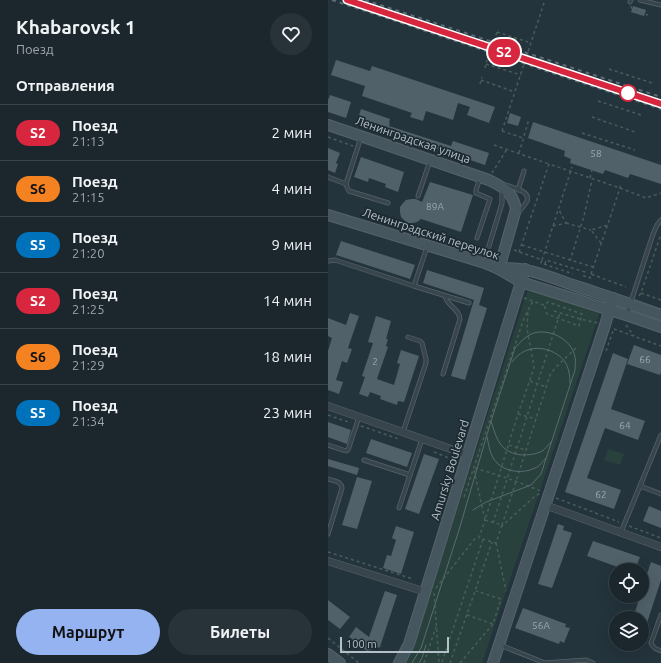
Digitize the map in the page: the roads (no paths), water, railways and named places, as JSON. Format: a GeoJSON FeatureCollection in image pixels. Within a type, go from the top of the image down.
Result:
{"type":"FeatureCollection","features":[{"type":"Feature","properties":{"kind":"street","name":"Ленинградская улица"},"geometry":{"type":"LineString","coordinates":[[328,125],[431,160],[487,176],[502,186]]}},
{"type":"Feature","properties":{"kind":"street"},"geometry":{"type":"LineString","coordinates":[[502,186],[509,192],[515,203],[516,209],[499,269],[507,267],[525,270],[613,298],[634,300],[661,315]]}},
{"type":"Feature","properties":{"kind":"street","name":"Ленинградский переулок"},"geometry":{"type":"LineString","coordinates":[[328,215],[485,263],[499,269],[521,282],[609,310],[626,320],[661,327]]}},
{"type":"Feature","properties":{"kind":"street","name":"Amursky Boulevard"},"geometry":{"type":"LineString","coordinates":[[399,663],[432,593],[468,455],[525,270]]}},
{"type":"Feature","properties":{"kind":"street"},"geometry":{"type":"LineString","coordinates":[[493,663],[613,298]]}},
{"type":"Feature","properties":{"kind":"street"},"geometry":{"type":"LineString","coordinates":[[328,406],[468,455]]}},
{"type":"Feature","properties":{"kind":"street"},"geometry":{"type":"LineString","coordinates":[[545,505],[661,547]]}},
{"type":"Feature","properties":{"kind":"street"},"geometry":{"type":"LineString","coordinates":[[328,561],[432,593]]}},
{"type":"Feature","properties":{"kind":"street"},"geometry":{"type":"LineString","coordinates":[[328,654],[340,663]]}},
{"type":"Feature","properties":{"kind":"lane"},"geometry":{"type":"LineString","coordinates":[[640,0],[661,4]]}},
{"type":"Feature","properties":{"kind":"lane"},"geometry":{"type":"LineString","coordinates":[[362,136],[346,184],[347,187],[349,191],[388,203]]}},
{"type":"Feature","properties":{"kind":"lane"},"geometry":{"type":"LineString","coordinates":[[418,196],[431,160]]}},
{"type":"Feature","properties":{"kind":"lane"},"geometry":{"type":"LineString","coordinates":[[518,190],[524,171]]}},
{"type":"Feature","properties":{"kind":"lane"},"geometry":{"type":"LineString","coordinates":[[477,238],[490,199],[476,193],[476,190],[487,176],[524,192],[527,196],[527,201],[512,222]]}},
{"type":"Feature","properties":{"kind":"lane"},"geometry":{"type":"LineString","coordinates":[[328,177],[346,184]]}},
{"type":"Feature","properties":{"kind":"lane"},"geometry":{"type":"LineString","coordinates":[[476,260],[485,254],[489,246],[502,203],[502,186]]}},
{"type":"Feature","properties":{"kind":"lane"},"geometry":{"type":"LineString","coordinates":[[626,320],[634,300],[653,234],[661,220]]}},
{"type":"Feature","properties":{"kind":"lane"},"geometry":{"type":"LineString","coordinates":[[414,286],[427,245]]}},
{"type":"Feature","properties":{"kind":"lane"},"geometry":{"type":"LineString","coordinates":[[328,261],[335,260],[468,303]]}},
{"type":"Feature","properties":{"kind":"lane"},"geometry":{"type":"LineString","coordinates":[[443,374],[460,319],[460,314],[458,311],[447,302],[444,296]]}},
{"type":"Feature","properties":{"kind":"lane"},"geometry":{"type":"LineString","coordinates":[[403,432],[426,363],[422,343],[408,337]]}},
{"type":"Feature","properties":{"kind":"lane"},"geometry":{"type":"LineString","coordinates":[[328,445],[346,451],[348,450],[359,417]]}},
{"type":"Feature","properties":{"kind":"lane"},"geometry":{"type":"LineString","coordinates":[[621,532],[661,435]]}},
{"type":"Feature","properties":{"kind":"lane"},"geometry":{"type":"LineString","coordinates":[[399,508],[422,439]]}},
{"type":"Feature","properties":{"kind":"lane"},"geometry":{"type":"LineString","coordinates":[[364,460],[410,475]]}},
{"type":"Feature","properties":{"kind":"lane"},"geometry":{"type":"LineString","coordinates":[[328,479],[340,483],[342,486],[328,534]]}},
{"type":"Feature","properties":{"kind":"lane"},"geometry":{"type":"LineString","coordinates":[[640,486],[661,494]]}},
{"type":"Feature","properties":{"kind":"lane"},"geometry":{"type":"LineString","coordinates":[[661,616],[651,643],[652,646],[661,651]]}},
{"type":"Feature","properties":{"kind":"lane"},"geometry":{"type":"LineString","coordinates":[[499,645],[545,663],[586,660],[593,663]]}},
{"type":"Feature","properties":{"kind":"tram line"},"geometry":{"type":"LineString","coordinates":[[412,663],[421,648],[515,348],[522,340],[531,334],[538,332],[552,333],[564,340],[573,351],[575,370],[541,474],[531,485],[486,502],[473,510]]}},
{"type":"Feature","properties":{"kind":"tram line"},"geometry":{"type":"LineString","coordinates":[[512,362],[516,357],[531,349],[536,348],[553,352],[566,364],[570,383]]}},
{"type":"Feature","properties":{"kind":"tram line"},"geometry":{"type":"LineString","coordinates":[[491,421],[495,434],[502,446],[515,454],[535,454],[543,450],[551,442]]}},
{"type":"Feature","properties":{"kind":"tram line"},"geometry":{"type":"LineString","coordinates":[[487,437],[490,451],[497,463],[500,466],[510,470],[531,470],[538,466],[546,458]]}},
{"type":"Feature","properties":{"kind":"tram line"},"geometry":{"type":"LineString","coordinates":[[419,663],[426,645]]}},
{"type":"Feature","properties":{"kind":"railway"},"geometry":{"type":"LineString","coordinates":[[332,0],[661,109]]}},
{"type":"Feature","properties":{"kind":"railway"},"geometry":{"type":"LineString","coordinates":[[365,0],[661,97]]}},
{"type":"Feature","properties":{"kind":"train","name":"S2"},"geometry":{"type":"LineString","coordinates":[[347,0],[661,104]]}}]}
